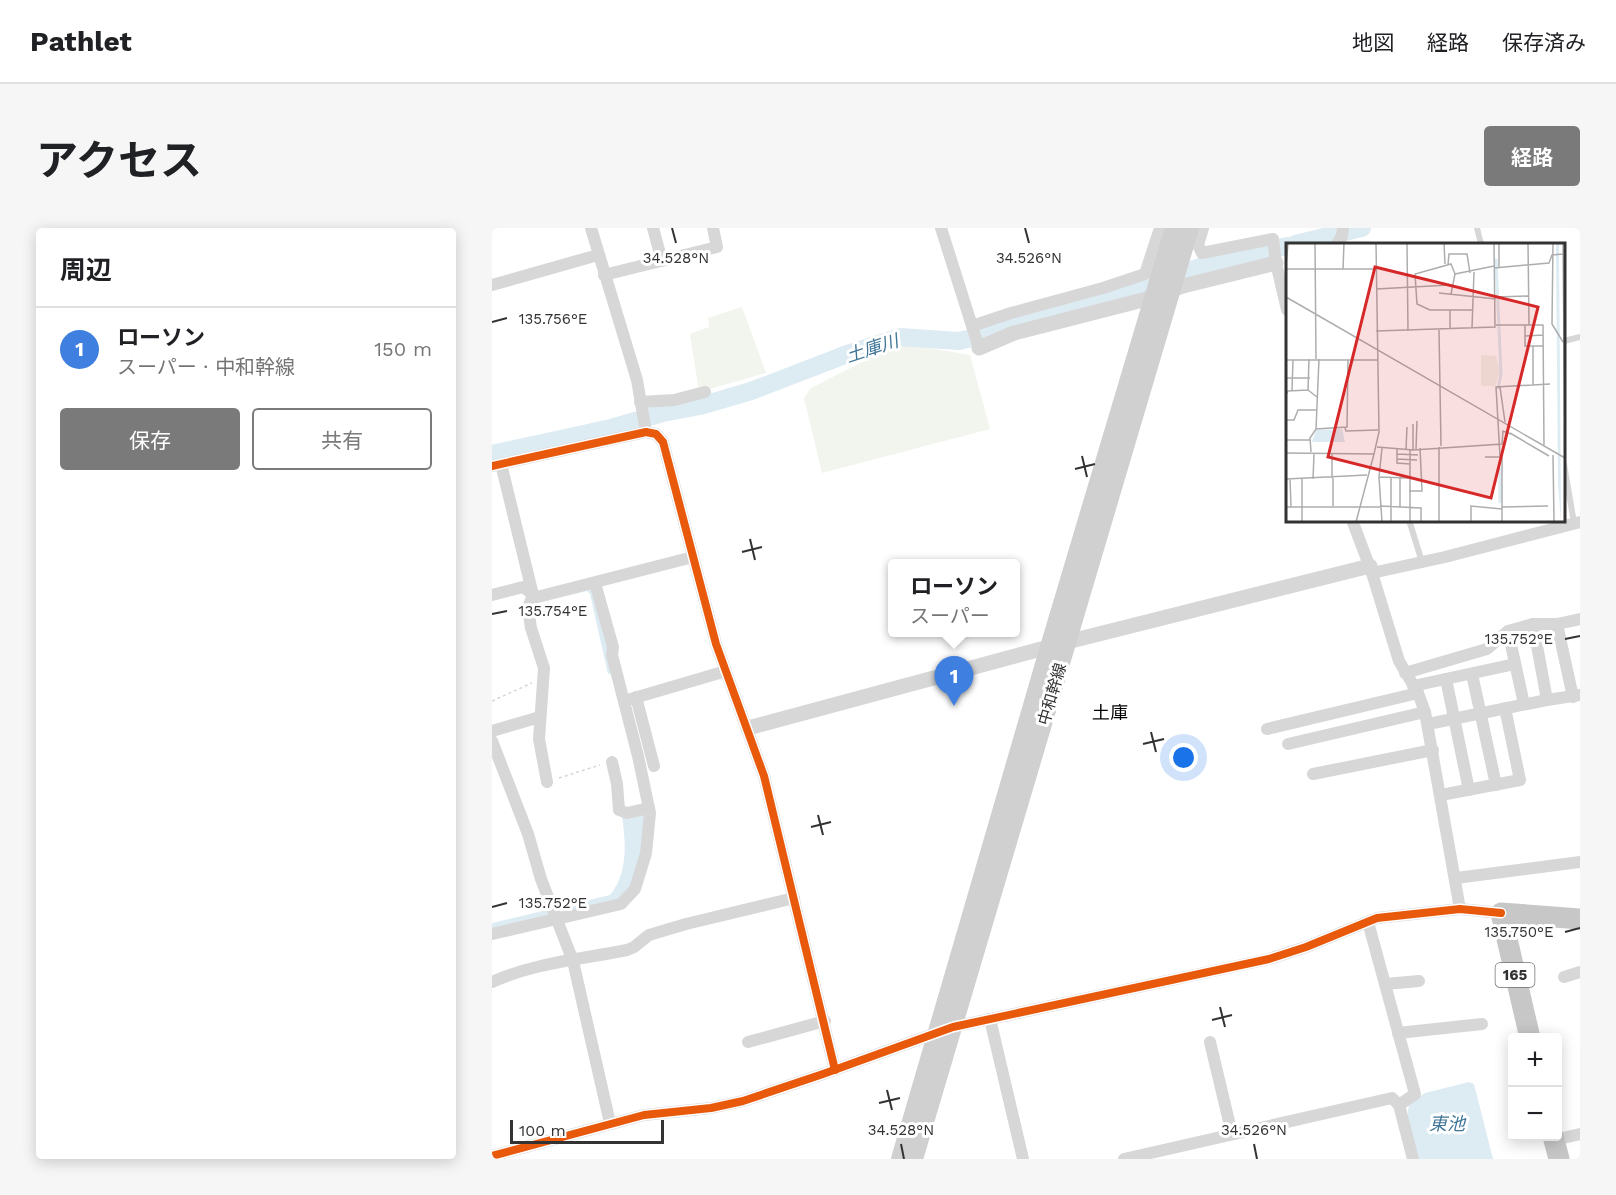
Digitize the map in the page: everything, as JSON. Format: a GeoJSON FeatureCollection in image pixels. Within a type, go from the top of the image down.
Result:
{"type":"FeatureCollection","features":[{"type":"Feature","properties":{"kind":"highway"},"geometry":{"type":"LineString","coordinates":[[1501,912],[1580,919]]}},
{"type":"Feature","properties":{"kind":"highway","name":"165"},"geometry":{"type":"LineString","coordinates":[[1501,912],[1529,1033]]}},
{"type":"Feature","properties":{"kind":"main road","name":"中和幹線"},"geometry":{"type":"LineString","coordinates":[[914,1159],[946,1029],[1049,647],[1164,286],[1189,229]]}},
{"type":"Feature","properties":{"kind":"main road","name":"中和幹線"},"geometry":{"type":"LineString","coordinates":[[900,1159],[946,1029],[1067,642],[1164,286],[1179,263],[1189,229]]}},
{"type":"Feature","properties":{"kind":"street"},"geometry":{"type":"LineString","coordinates":[[591,228],[637,380],[646,432]]}},
{"type":"Feature","properties":{"kind":"street"},"geometry":{"type":"LineString","coordinates":[[653,228],[662,261]]}},
{"type":"Feature","properties":{"kind":"street"},"geometry":{"type":"LineString","coordinates":[[604,275],[717,247],[713,228]]}},
{"type":"Feature","properties":{"kind":"street"},"geometry":{"type":"LineString","coordinates":[[941,228],[979,348],[1014,333],[1164,286],[1282,261]]}},
{"type":"Feature","properties":{"kind":"street"},"geometry":{"type":"LineString","coordinates":[[972,326],[1145,274],[1160,228]]}},
{"type":"Feature","properties":{"kind":"street"},"geometry":{"type":"LineString","coordinates":[[1164,286],[1166,228]]}},
{"type":"Feature","properties":{"kind":"street"},"geometry":{"type":"LineString","coordinates":[[1189,229],[1202,253],[1273,239],[1282,261],[1286,300]]}},
{"type":"Feature","properties":{"kind":"street"},"geometry":{"type":"LineString","coordinates":[[492,285],[598,255]]}},
{"type":"Feature","properties":{"kind":"street"},"geometry":{"type":"LineString","coordinates":[[640,402],[674,400],[705,392]]}},
{"type":"Feature","properties":{"kind":"street"},"geometry":{"type":"LineString","coordinates":[[547,782],[540,746],[543,659],[528,609],[533,595],[494,465],[646,432],[656,434],[663,442],[667,453],[709,617],[767,786],[835,1070]]}},
{"type":"Feature","properties":{"kind":"street"},"geometry":{"type":"LineString","coordinates":[[1353,522],[1371,570],[1399,661],[1415,690],[1426,718],[1460,909]]}},
{"type":"Feature","properties":{"kind":"street"},"geometry":{"type":"LineString","coordinates":[[748,728],[1067,642],[1371,570],[1423,562],[1577,523]]}},
{"type":"Feature","properties":{"kind":"street"},"geometry":{"type":"LineString","coordinates":[[492,595],[523,587],[537,597],[693,557]]}},
{"type":"Feature","properties":{"kind":"street"},"geometry":{"type":"LineString","coordinates":[[595,583],[613,647],[612,655],[654,766]]}},
{"type":"Feature","properties":{"kind":"street"},"geometry":{"type":"LineString","coordinates":[[1405,673],[1486,649],[1508,631],[1533,624],[1557,624],[1580,619]]}},
{"type":"Feature","properties":{"kind":"street"},"geometry":{"type":"LineString","coordinates":[[1533,624],[1547,700]]}},
{"type":"Feature","properties":{"kind":"street"},"geometry":{"type":"LineString","coordinates":[[1288,744],[1426,718],[1455,718],[1576,696],[1557,624]]}},
{"type":"Feature","properties":{"kind":"street"},"geometry":{"type":"LineString","coordinates":[[1508,631],[1524,704]]}},
{"type":"Feature","properties":{"kind":"street"},"geometry":{"type":"LineString","coordinates":[[1267,729],[1415,690],[1446,679],[1515,664]]}},
{"type":"Feature","properties":{"kind":"street"},"geometry":{"type":"LineString","coordinates":[[630,699],[726,671]]}},
{"type":"Feature","properties":{"kind":"street"},"geometry":{"type":"LineString","coordinates":[[1472,674],[1496,785]]}},
{"type":"Feature","properties":{"kind":"street"},"geometry":{"type":"LineString","coordinates":[[1446,679],[1469,790]]}},
{"type":"Feature","properties":{"kind":"street"},"geometry":{"type":"LineString","coordinates":[[492,934],[621,904],[635,889],[648,847],[649,808],[638,756],[630,699]]}},
{"type":"Feature","properties":{"kind":"street"},"geometry":{"type":"LineString","coordinates":[[1441,795],[1520,780],[1505,708]]}},
{"type":"Feature","properties":{"kind":"street"},"geometry":{"type":"LineString","coordinates":[[492,731],[540,717]]}},
{"type":"Feature","properties":{"kind":"street"},"geometry":{"type":"LineString","coordinates":[[492,741],[573,961],[610,1123]]}},
{"type":"Feature","properties":{"kind":"street"},"geometry":{"type":"LineString","coordinates":[[1313,774],[1433,750]]}},
{"type":"Feature","properties":{"kind":"street"},"geometry":{"type":"LineString","coordinates":[[612,762],[619,810],[627,813],[649,808]]}},
{"type":"Feature","properties":{"kind":"street"},"geometry":{"type":"LineString","coordinates":[[1456,878],[1580,862]]}},
{"type":"Feature","properties":{"kind":"street"},"geometry":{"type":"LineString","coordinates":[[492,982],[520,970],[627,950],[649,935],[794,898]]}},
{"type":"Feature","properties":{"kind":"street"},"geometry":{"type":"LineString","coordinates":[[499,1156],[610,1123],[656,1113],[730,1104],[835,1070],[946,1029],[1269,959],[1388,916],[1460,909],[1501,912]]}},
{"type":"Feature","properties":{"kind":"street"},"geometry":{"type":"LineString","coordinates":[[1368,922],[1415,1094],[1399,1105]]}},
{"type":"Feature","properties":{"kind":"street"},"geometry":{"type":"LineString","coordinates":[[1564,976],[1580,972]]}},
{"type":"Feature","properties":{"kind":"street"},"geometry":{"type":"LineString","coordinates":[[1384,984],[1419,981]]}},
{"type":"Feature","properties":{"kind":"street"},"geometry":{"type":"LineString","coordinates":[[990,1019],[1023,1159]]}},
{"type":"Feature","properties":{"kind":"street"},"geometry":{"type":"LineString","coordinates":[[748,1042],[825,1021]]}},
{"type":"Feature","properties":{"kind":"street"},"geometry":{"type":"LineString","coordinates":[[1398,1033],[1482,1024]]}},
{"type":"Feature","properties":{"kind":"street"},"geometry":{"type":"LineString","coordinates":[[1210,1042],[1232,1134]]}},
{"type":"Feature","properties":{"kind":"street"},"geometry":{"type":"LineString","coordinates":[[1124,1159],[1392,1098],[1399,1105],[1413,1159]]}},
{"type":"Feature","properties":{"kind":"street"},"geometry":{"type":"LineString","coordinates":[[1555,1145],[1580,1134]]}},
{"type":"Feature","properties":{"kind":"lane"},"geometry":{"type":"LineString","coordinates":[[1477,228],[1481,243]]}},
{"type":"Feature","properties":{"kind":"lane"},"geometry":{"type":"LineString","coordinates":[[1565,341],[1580,337]]}},
{"type":"Feature","properties":{"kind":"lane"},"geometry":{"type":"LineString","coordinates":[[1565,472],[1577,523]]}},
{"type":"Feature","properties":{"kind":"lane"},"geometry":{"type":"LineString","coordinates":[[1410,522],[1423,562]]}},
{"type":"Feature","properties":{"kind":"path"},"geometry":{"type":"LineString","coordinates":[[492,701],[524,686],[544,680]]}},
{"type":"Feature","properties":{"kind":"path"},"geometry":{"type":"LineString","coordinates":[[547,782],[612,762]]}},
{"type":"Feature","properties":{"kind":"shaded area"},"geometry":{"type":"Polygon","coordinates":[[[742,307],[766,373],[699,392],[690,334],[709,327],[708,318],[742,307]]]}},
{"type":"Feature","properties":{"kind":"shaded area"},"geometry":{"type":"Polygon","coordinates":[[[913,345],[970,355],[990,429],[822,473],[804,398],[811,388],[892,347],[913,345]]]}},
{"type":"Feature","properties":{"kind":"water"},"geometry":{"type":"Polygon","coordinates":[[[592,587],[596,593],[613,673],[608,674],[590,594],[587,591],[538,603],[541,600],[592,587]]]}},
{"type":"Feature","properties":{"kind":"water"},"geometry":{"type":"Polygon","coordinates":[[[644,814],[644,835],[634,884],[622,898],[492,930],[492,923],[610,895],[623,868],[625,847],[622,817],[644,814]]]}},
{"type":"Feature","properties":{"kind":"water","name":"東池"},"geometry":{"type":"Polygon","coordinates":[[[1469,1082],[1474,1084],[1493,1159],[1418,1159],[1407,1119],[1409,1104],[1425,1093],[1469,1082]]]}},
{"type":"Feature","properties":{"kind":"waterway","name":"土庫川"},"geometry":{"type":"LineString","coordinates":[[1299,243],[1362,228]]}},
{"type":"Feature","properties":{"kind":"waterway","name":"土庫川"},"geometry":{"type":"LineString","coordinates":[[492,454],[700,406],[751,391],[850,353],[900,337],[959,341],[1226,259],[1286,246]]}},
{"type":"Feature","properties":{"kind":"cycle path"},"geometry":{"type":"LineString","coordinates":[[492,466],[646,432],[656,434],[663,442],[716,644],[764,776],[835,1070]]}},
{"type":"Feature","properties":{"kind":"cycle path"},"geometry":{"type":"LineString","coordinates":[[492,1156],[644,1115],[711,1108],[743,1101],[953,1027],[1269,959],[1306,947],[1377,918],[1460,909],[1501,913]]}},
{"type":"Feature","properties":{"kind":"place","name":"ローソン"},"geometry":{"type":"Point","coordinates":[954,706]}},
{"type":"Feature","properties":{"kind":"district","name":"土庫"},"geometry":{"type":"Point","coordinates":[1110,712]}}]}
